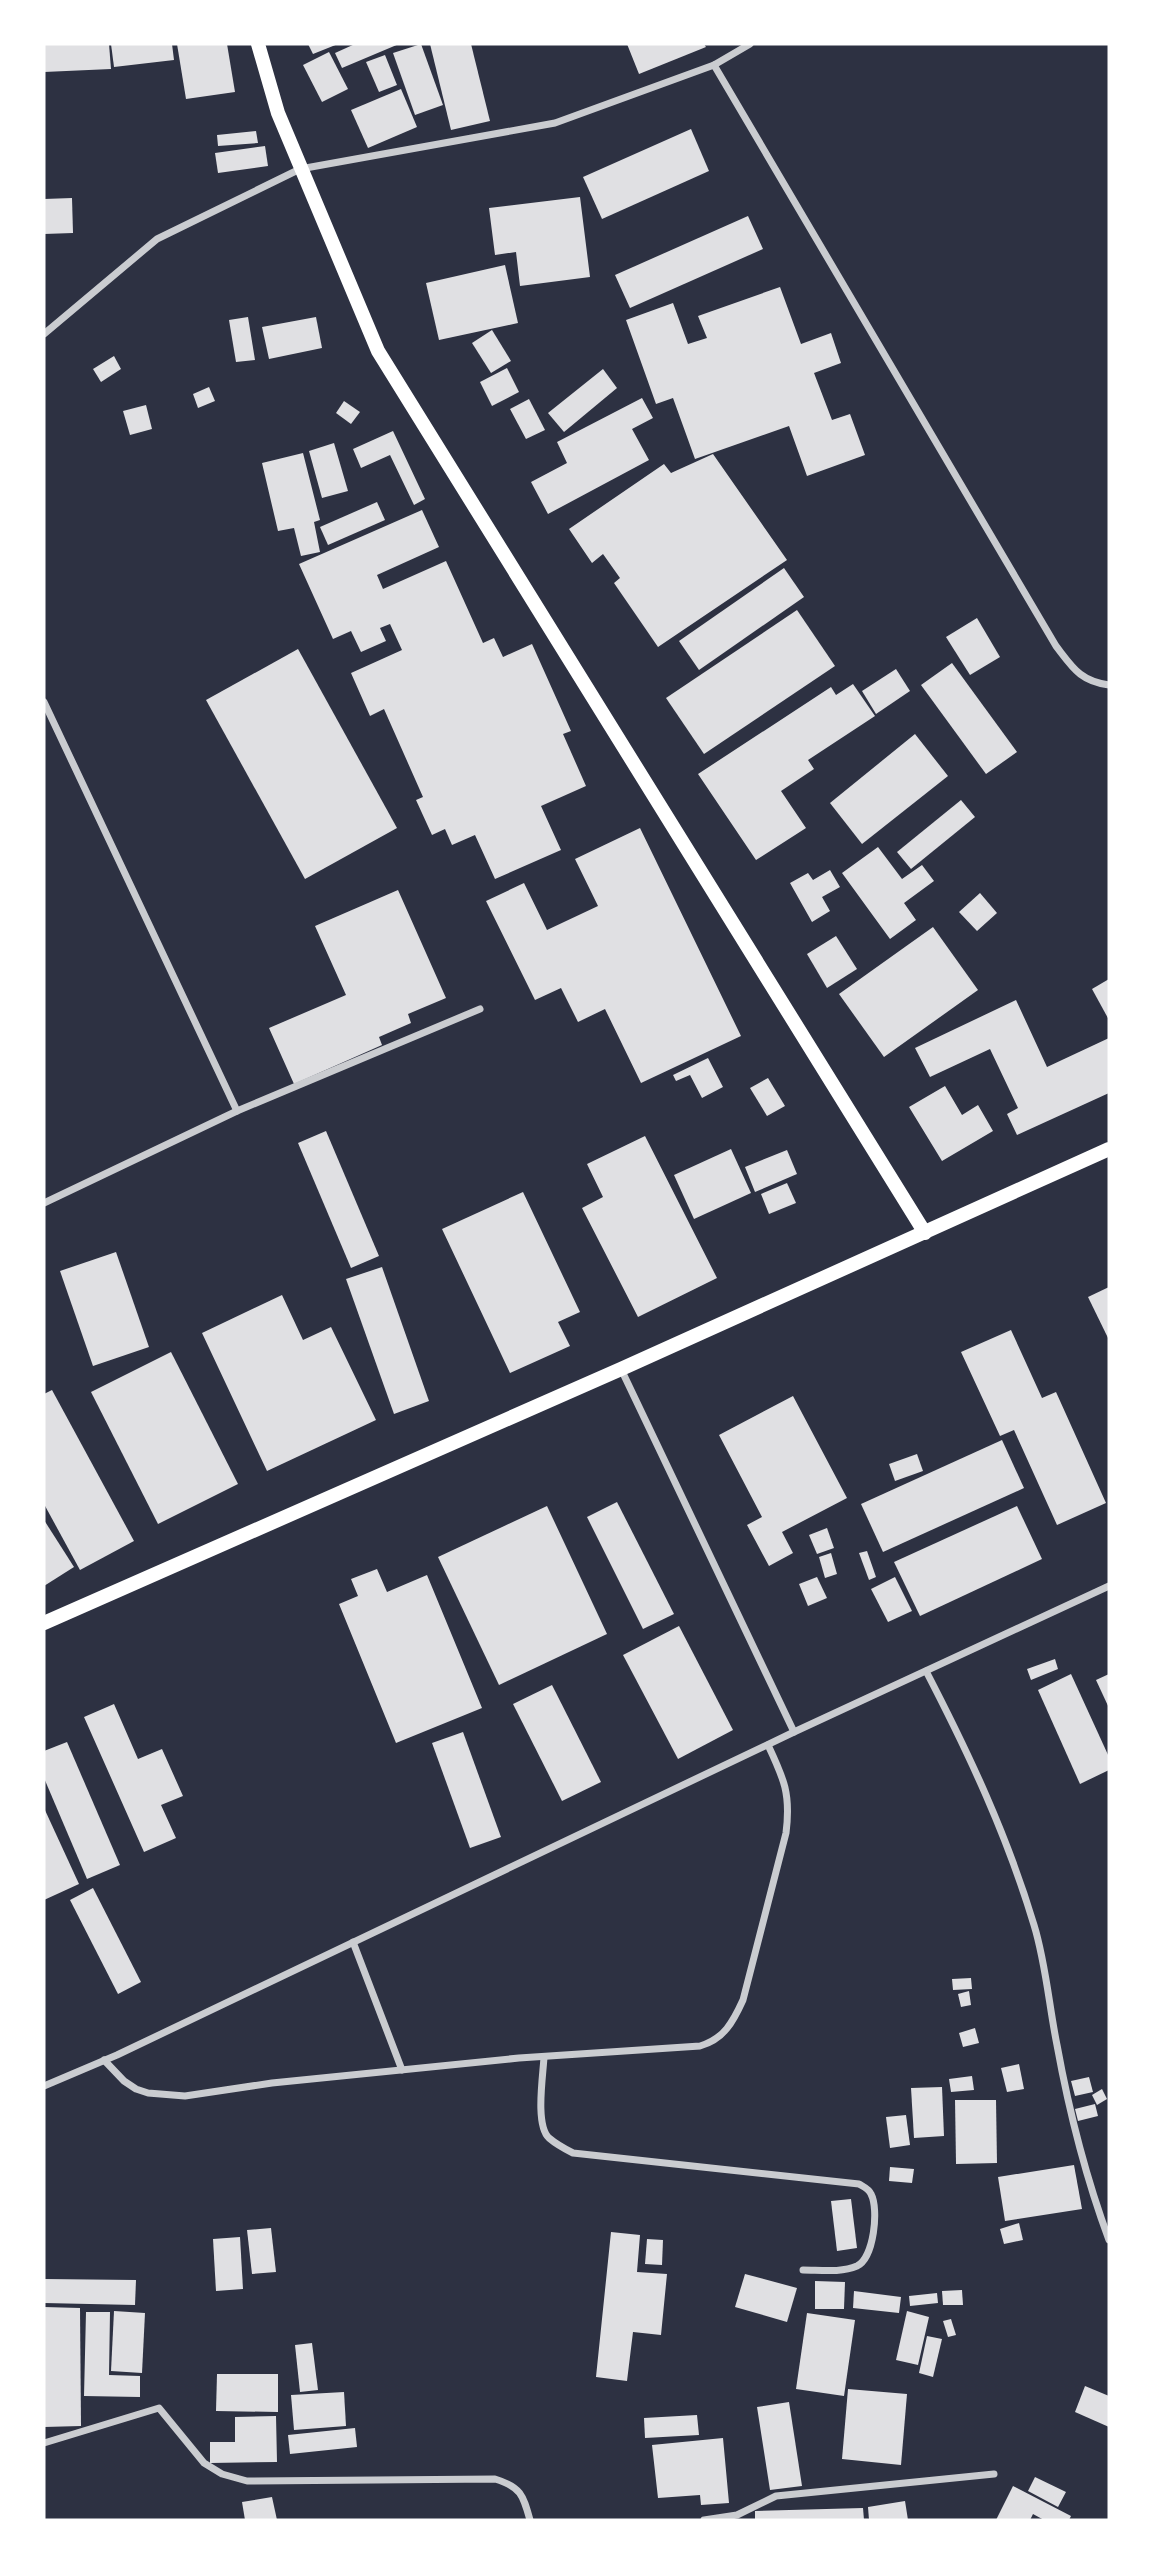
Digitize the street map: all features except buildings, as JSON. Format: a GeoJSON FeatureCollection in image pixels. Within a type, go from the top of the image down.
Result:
{"type":"FeatureCollection","features":[{"type":"Feature","properties":{"kind":"main road"},"geometry":{"type":"LineString","coordinates":[[258,44],[278,113],[300,169],[379,351],[925,1233]]}},
{"type":"Feature","properties":{"kind":"main road"},"geometry":{"type":"LineString","coordinates":[[44,1623],[621,1369],[1109,1149]]}},
{"type":"Feature","properties":{"kind":"street"},"geometry":{"type":"LineString","coordinates":[[44,334],[157,239],[300,169],[555,123],[714,65],[750,44]]}},
{"type":"Feature","properties":{"kind":"street"},"geometry":{"type":"LineString","coordinates":[[714,65],[1056,646],[1077,674],[1095,683],[1109,685]]}},
{"type":"Feature","properties":{"kind":"street"},"geometry":{"type":"LineString","coordinates":[[44,702],[237,1111]]}},
{"type":"Feature","properties":{"kind":"street"},"geometry":{"type":"LineString","coordinates":[[44,1203],[237,1111],[480,1009]]}},
{"type":"Feature","properties":{"kind":"street"},"geometry":{"type":"LineString","coordinates":[[621,1369],[794,1732]]}},
{"type":"Feature","properties":{"kind":"street"},"geometry":{"type":"LineString","coordinates":[[44,2086],[794,1732],[1109,1587]]}},
{"type":"Feature","properties":{"kind":"street"},"geometry":{"type":"LineString","coordinates":[[926,1671],[976,1769],[1008,1848],[1035,1927],[1076,2127],[1097,2209],[1109,2240]]}},
{"type":"Feature","properties":{"kind":"street"},"geometry":{"type":"LineString","coordinates":[[104,2060],[124,2081],[136,2089],[164,2096],[185,2096],[402,2070],[700,2046],[720,2037],[733,2022],[743,2000],[786,1833],[789,1809],[784,1781],[768,1745]]}},
{"type":"Feature","properties":{"kind":"street"},"geometry":{"type":"LineString","coordinates":[[353,1942],[402,2070]]}},
{"type":"Feature","properties":{"kind":"street"},"geometry":{"type":"LineString","coordinates":[[544,2057],[544,2131],[549,2138],[573,2153],[859,2184],[866,2188],[871,2193],[875,2222],[865,2259],[857,2266],[841,2270],[803,2270]]}},
{"type":"Feature","properties":{"kind":"street"},"geometry":{"type":"LineString","coordinates":[[44,2443],[159,2408],[204,2463],[222,2474],[247,2481],[495,2479],[514,2485],[525,2502],[530,2520]]}},
{"type":"Feature","properties":{"kind":"street"},"geometry":{"type":"LineString","coordinates":[[704,2520],[737,2515],[776,2496],[994,2474]]}}]}
